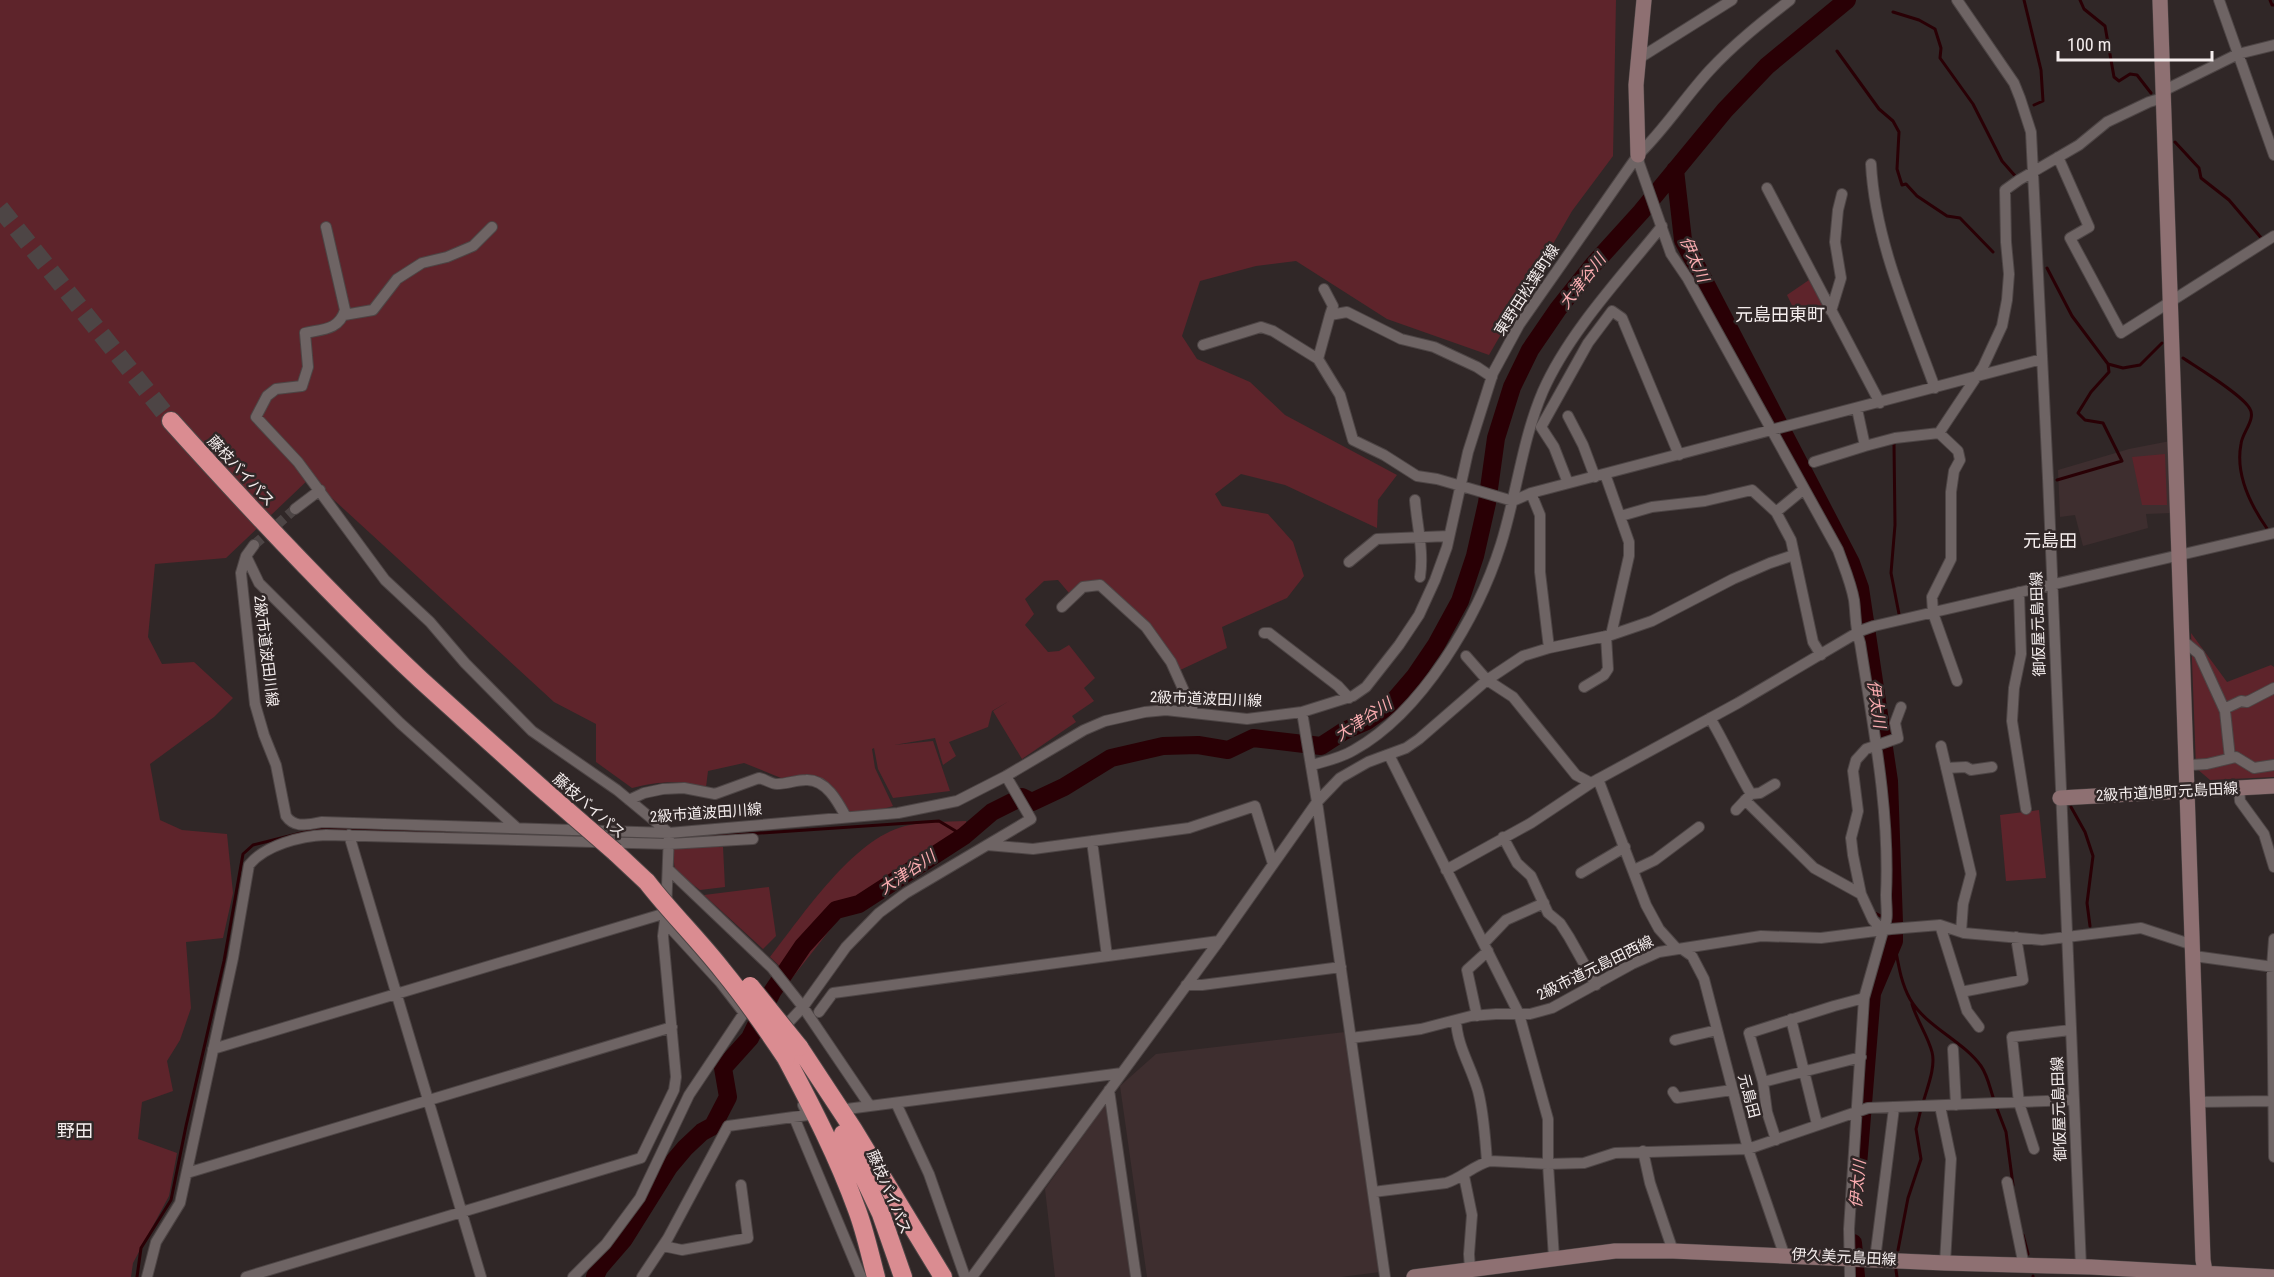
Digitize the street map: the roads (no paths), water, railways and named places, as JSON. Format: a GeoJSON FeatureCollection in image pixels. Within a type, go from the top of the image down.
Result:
{"type":"FeatureCollection","features":[{"type":"Feature","properties":{"kind":"highway","name":"藤枝バイパス"},"geometry":{"type":"LineString","coordinates":[[171,421],[286,547],[355,616],[421,680],[647,882],[753,989],[824,1100],[864,1175],[881,1214],[903,1277]]}},
{"type":"Feature","properties":{"kind":"highway"},"geometry":{"type":"LineString","coordinates":[[647,882],[722,969],[757,1014],[792,1052],[853,1129],[943,1277]]}},
{"type":"Feature","properties":{"kind":"highway"},"geometry":{"type":"LineString","coordinates":[[792,1052],[810,1103],[838,1162],[858,1212],[876,1277]]}},
{"type":"Feature","properties":{"kind":"street"},"geometry":{"type":"LineString","coordinates":[[1644,0],[1636,85],[1639,159],[1671,254],[1688,279],[1774,431],[1838,550],[1854,601],[1885,814],[1888,921],[1864,998],[1862,1110],[1850,1277]]}},
{"type":"Feature","properties":{"kind":"street"},"geometry":{"type":"LineString","coordinates":[[1638,58],[1732,0]]}},
{"type":"Feature","properties":{"kind":"street","name":"東野田松葉町線"},"geometry":{"type":"LineString","coordinates":[[1302,712],[1349,698],[1366,687],[1419,615],[1435,580],[1449,536],[1462,488],[1468,452],[1492,377],[1519,325],[1639,159],[1709,71],[1743,38],[1790,0]]}},
{"type":"Feature","properties":{"kind":"street","name":"御仮屋元島田線"},"geometry":{"type":"LineString","coordinates":[[1957,0],[2014,83],[2031,132],[2037,169],[2042,359],[2082,1272]]}},
{"type":"Feature","properties":{"kind":"street"},"geometry":{"type":"LineString","coordinates":[[2160,0],[2205,1276]]}},
{"type":"Feature","properties":{"kind":"street"},"geometry":{"type":"LineString","coordinates":[[2219,0],[2274,155]]}},
{"type":"Feature","properties":{"kind":"street"},"geometry":{"type":"LineString","coordinates":[[1940,433],[1983,367],[2002,326],[2009,274],[2005,190],[2079,145],[2107,122],[2150,102],[2238,54],[2274,45]]}},
{"type":"Feature","properties":{"kind":"street"},"geometry":{"type":"LineString","coordinates":[[2058,157],[2090,227],[2070,238],[2121,333],[2274,236]]}},
{"type":"Feature","properties":{"kind":"street"},"geometry":{"type":"LineString","coordinates":[[1871,164],[1872,188],[1893,271],[1935,388]]}},
{"type":"Feature","properties":{"kind":"street"},"geometry":{"type":"LineString","coordinates":[[1767,188],[1880,403]]}},
{"type":"Feature","properties":{"kind":"street"},"geometry":{"type":"LineString","coordinates":[[1831,311],[1841,278],[1835,242],[1842,194]]}},
{"type":"Feature","properties":{"kind":"street"},"geometry":{"type":"LineString","coordinates":[[1311,763],[1338,758],[1372,740],[1391,724],[1428,684],[1470,615],[1500,545],[1524,444],[1543,392],[1565,350],[1661,224]]}},
{"type":"Feature","properties":{"kind":"street"},"geometry":{"type":"LineString","coordinates":[[246,1277],[641,1158],[674,1090],[676,1077],[663,936],[669,838],[629,800],[532,730],[465,663],[430,622],[385,580],[358,547],[320,490],[298,462],[256,417],[267,396],[276,389],[302,386],[308,367],[305,333],[337,325],[344,315],[345,310],[326,227]]}},
{"type":"Feature","properties":{"kind":"street"},"geometry":{"type":"LineString","coordinates":[[344,315],[373,310],[397,279],[422,263],[447,257],[473,246],[492,227]]}},
{"type":"Feature","properties":{"kind":"street"},"geometry":{"type":"LineString","coordinates":[[1318,359],[1333,306],[1324,289]]}},
{"type":"Feature","properties":{"kind":"street"},"geometry":{"type":"LineString","coordinates":[[1568,483],[1554,447],[1541,427],[1588,343],[1612,311],[1622,318],[1679,455]]}},
{"type":"Feature","properties":{"kind":"street"},"geometry":{"type":"LineString","coordinates":[[1330,315],[1347,312],[1401,339],[1434,347],[1477,367],[1492,377]]}},
{"type":"Feature","properties":{"kind":"street"},"geometry":{"type":"LineString","coordinates":[[1203,345],[1261,327],[1273,330],[1318,359],[1340,395],[1353,440],[1384,455],[1417,476],[1437,479],[1511,501],[1568,483],[1774,431],[2042,359]]}},
{"type":"Feature","properties":{"kind":"street"},"geometry":{"type":"LineString","coordinates":[[1857,409],[1865,446]]}},
{"type":"Feature","properties":{"kind":"street"},"geometry":{"type":"LineString","coordinates":[[1568,416],[1621,516],[1629,542],[1629,556],[1609,636],[1608,669],[1604,675],[1584,687]]}},
{"type":"Feature","properties":{"kind":"street"},"geometry":{"type":"LineString","coordinates":[[1814,462],[1895,438],[1940,433]]}},
{"type":"Feature","properties":{"kind":"street"},"geometry":{"type":"LineString","coordinates":[[1940,433],[1958,451],[1960,460],[1954,471],[1951,492],[1951,559],[1932,597],[1933,613],[1957,681]]}},
{"type":"Feature","properties":{"kind":"street"},"geometry":{"type":"LineString","coordinates":[[1776,512],[1804,489]]}},
{"type":"Feature","properties":{"kind":"street"},"geometry":{"type":"LineString","coordinates":[[296,509],[320,490]]}},
{"type":"Feature","properties":{"kind":"street"},"geometry":{"type":"LineString","coordinates":[[1621,516],[1652,507],[1706,501],[1752,490],[1776,512],[1791,540],[1813,642],[1821,654]]}},
{"type":"Feature","properties":{"kind":"street"},"geometry":{"type":"LineString","coordinates":[[1531,493],[1540,515],[1540,572],[1549,648]]}},
{"type":"Feature","properties":{"kind":"street"},"geometry":{"type":"LineString","coordinates":[[1415,500],[1423,561],[1420,577]]}},
{"type":"Feature","properties":{"kind":"street"},"geometry":{"type":"LineString","coordinates":[[1446,870],[1531,823],[1595,781],[1710,718],[1858,632],[1874,626],[2274,533]]}},
{"type":"Feature","properties":{"kind":"street"},"geometry":{"type":"LineString","coordinates":[[1349,562],[1377,539],[1449,536]]}},
{"type":"Feature","properties":{"kind":"street"},"geometry":{"type":"LineString","coordinates":[[254,544],[246,556],[260,583],[400,723],[517,828]]}},
{"type":"Feature","properties":{"kind":"street"},"geometry":{"type":"LineString","coordinates":[[972,1277],[1219,941],[1317,802],[1340,778],[1368,762],[1406,748],[1487,680],[1523,656],[1549,648],[1609,636],[1652,621],[1733,579],[1794,555]]}},
{"type":"Feature","properties":{"kind":"street","name":"2級市道波田川線"},"geometry":{"type":"LineString","coordinates":[[246,556],[241,573],[255,704],[276,765],[286,816],[291,823],[298,826],[322,822],[517,828],[669,838],[925,809],[957,801],[1006,776],[1084,730],[1105,721],[1166,710],[1247,718],[1302,712]]}},
{"type":"Feature","properties":{"kind":"street"},"geometry":{"type":"LineString","coordinates":[[1062,607],[1083,587],[1100,585],[1146,627],[1171,662],[1192,711]]}},
{"type":"Feature","properties":{"kind":"street"},"geometry":{"type":"LineString","coordinates":[[2019,592],[2021,654],[2013,688],[2012,721],[2026,809]]}},
{"type":"Feature","properties":{"kind":"street"},"geometry":{"type":"LineString","coordinates":[[1264,633],[1269,633],[1338,686],[1349,698]]}},
{"type":"Feature","properties":{"kind":"street"},"geometry":{"type":"LineString","coordinates":[[2187,644],[2199,654],[2224,709],[2230,758]]}},
{"type":"Feature","properties":{"kind":"street"},"geometry":{"type":"LineString","coordinates":[[1466,656],[1487,680],[1513,697],[1576,775],[1595,781]]}},
{"type":"Feature","properties":{"kind":"street"},"geometry":{"type":"LineString","coordinates":[[2224,709],[2241,701],[2247,702],[2274,688]]}},
{"type":"Feature","properties":{"kind":"street"},"geometry":{"type":"LineString","coordinates":[[1883,931],[1873,920],[1861,894],[1851,838],[1858,811],[1852,771],[1856,760],[1866,749],[1898,738],[1895,723],[1901,707]]}},
{"type":"Feature","properties":{"kind":"street"},"geometry":{"type":"LineString","coordinates":[[1302,712],[1385,1277]]}},
{"type":"Feature","properties":{"kind":"street"},"geometry":{"type":"LineString","coordinates":[[1710,718],[1724,741],[1748,797],[1814,868],[1861,894]]}},
{"type":"Feature","properties":{"kind":"street"},"geometry":{"type":"LineString","coordinates":[[1941,746],[1971,874],[1963,904],[1961,932]]}},
{"type":"Feature","properties":{"kind":"street"},"geometry":{"type":"LineString","coordinates":[[1389,755],[1519,1014],[1548,1119],[1548,1164],[1554,1258]]}},
{"type":"Feature","properties":{"kind":"street"},"geometry":{"type":"LineString","coordinates":[[2191,765],[2207,764],[2236,757],[2254,768],[2274,765]]}},
{"type":"Feature","properties":{"kind":"street"},"geometry":{"type":"LineString","coordinates":[[1946,768],[1966,766],[1971,770],[1992,767]]}},
{"type":"Feature","properties":{"kind":"street"},"geometry":{"type":"LineString","coordinates":[[642,1277],[663,1246],[728,1126],[808,1115],[774,1054],[788,1023],[846,947],[879,913],[906,893],[1031,819],[1006,776]]}},
{"type":"Feature","properties":{"kind":"street"},"geometry":{"type":"LineString","coordinates":[[629,800],[644,793],[663,789],[684,788],[715,794],[759,778],[774,784],[805,779],[816,781],[828,790],[838,801],[846,817]]}},
{"type":"Feature","properties":{"kind":"street","name":"元島田"},"geometry":{"type":"LineString","coordinates":[[1595,781],[1625,847],[1650,913],[1659,929],[1680,949],[1692,956],[1704,979],[1748,1149],[1784,1254]]}},
{"type":"Feature","properties":{"kind":"street"},"geometry":{"type":"LineString","coordinates":[[1736,810],[1748,797],[1775,784]]}},
{"type":"Feature","properties":{"kind":"street","name":"2級市道旭町元島田線"},"geometry":{"type":"LineString","coordinates":[[2060,798],[2274,786]]}},
{"type":"Feature","properties":{"kind":"street"},"geometry":{"type":"LineString","coordinates":[[2239,788],[2240,801],[2264,834],[2274,867]]}},
{"type":"Feature","properties":{"kind":"street"},"geometry":{"type":"LineString","coordinates":[[987,845],[1033,849],[1189,828],[1255,807],[1273,864]]}},
{"type":"Feature","properties":{"kind":"street"},"geometry":{"type":"LineString","coordinates":[[298,826],[300,839]]}},
{"type":"Feature","properties":{"kind":"street"},"geometry":{"type":"LineString","coordinates":[[1634,870],[1655,860],[1699,827]]}},
{"type":"Feature","properties":{"kind":"street"},"geometry":{"type":"LineString","coordinates":[[147,1277],[156,1242],[180,1203],[233,958],[249,865],[255,858],[265,851],[313,835],[753,839]]}},
{"type":"Feature","properties":{"kind":"street"},"geometry":{"type":"LineString","coordinates":[[349,835],[481,1277]]}},
{"type":"Feature","properties":{"kind":"street"},"geometry":{"type":"LineString","coordinates":[[1503,837],[1517,863],[1531,876],[1548,913],[1560,923],[1596,986]]}},
{"type":"Feature","properties":{"kind":"street"},"geometry":{"type":"LineString","coordinates":[[1092,841],[1107,956]]}},
{"type":"Feature","properties":{"kind":"street"},"geometry":{"type":"LineString","coordinates":[[1581,873],[1625,847]]}},
{"type":"Feature","properties":{"kind":"street"},"geometry":{"type":"LineString","coordinates":[[668,869],[772,968],[802,1005],[870,1106]]}},
{"type":"Feature","properties":{"kind":"street"},"geometry":{"type":"LineString","coordinates":[[1477,1016],[1467,970],[1506,920],[1544,903]]}},
{"type":"Feature","properties":{"kind":"street"},"geometry":{"type":"LineString","coordinates":[[213,1049],[665,918]]}},
{"type":"Feature","properties":{"kind":"street"},"geometry":{"type":"LineString","coordinates":[[573,1277],[613,1236],[640,1198],[689,1095],[744,1013],[665,918]]}},
{"type":"Feature","properties":{"kind":"street"},"geometry":{"type":"LineString","coordinates":[[1940,925],[1967,1011],[1979,1027]]}},
{"type":"Feature","properties":{"kind":"street","name":"2級市道元島田西線"},"geometry":{"type":"LineString","coordinates":[[1351,1038],[1421,1029],[1477,1016],[1530,1014],[1552,1008],[1596,986],[1632,964],[1659,952],[1761,936],[1821,938],[1940,925],[1961,932],[2042,940],[2141,928],[2193,950],[2273,967]]}},
{"type":"Feature","properties":{"kind":"street"},"geometry":{"type":"LineString","coordinates":[[1961,992],[2023,980],[2016,937]]}},
{"type":"Feature","properties":{"kind":"street"},"geometry":{"type":"LineString","coordinates":[[2274,939],[2272,1101],[2274,1157]]}},
{"type":"Feature","properties":{"kind":"street"},"geometry":{"type":"LineString","coordinates":[[819,1012],[833,993],[1219,941]]}},
{"type":"Feature","properties":{"kind":"street"},"geometry":{"type":"LineString","coordinates":[[1186,985],[1202,985],[1341,967]]}},
{"type":"Feature","properties":{"kind":"street"},"geometry":{"type":"LineString","coordinates":[[1776,1140],[1767,1112],[1763,1082],[1749,1033],[1864,998]]}},
{"type":"Feature","properties":{"kind":"street"},"geometry":{"type":"LineString","coordinates":[[1791,1019],[1806,1072],[1817,1124]]}},
{"type":"Feature","properties":{"kind":"street"},"geometry":{"type":"LineString","coordinates":[[1456,1020],[1458,1041],[1471,1069],[1483,1116],[1487,1161]]}},
{"type":"Feature","properties":{"kind":"street"},"geometry":{"type":"LineString","coordinates":[[187,1173],[672,1027]]}},
{"type":"Feature","properties":{"kind":"street"},"geometry":{"type":"LineString","coordinates":[[1675,1040],[1717,1030]]}},
{"type":"Feature","properties":{"kind":"street"},"geometry":{"type":"LineString","coordinates":[[2034,1149],[2019,1103],[2012,1037],[2070,1030]]}},
{"type":"Feature","properties":{"kind":"street"},"geometry":{"type":"LineString","coordinates":[[1953,1049],[1956,1106]]}},
{"type":"Feature","properties":{"kind":"street"},"geometry":{"type":"LineString","coordinates":[[1763,1082],[1862,1057]]}},
{"type":"Feature","properties":{"kind":"street"},"geometry":{"type":"LineString","coordinates":[[847,1110],[1122,1073]]}},
{"type":"Feature","properties":{"kind":"street"},"geometry":{"type":"LineString","coordinates":[[1109,1090],[1136,1277]]}},
{"type":"Feature","properties":{"kind":"street"},"geometry":{"type":"LineString","coordinates":[[1673,1092],[1677,1098],[1732,1090]]}},
{"type":"Feature","properties":{"kind":"street"},"geometry":{"type":"LineString","coordinates":[[1373,1192],[1446,1183],[1464,1176],[1487,1161],[1584,1163],[1615,1153],[1748,1149],[1862,1110],[1922,1105],[1956,1106],[2073,1100]]}},
{"type":"Feature","properties":{"kind":"street"},"geometry":{"type":"LineString","coordinates":[[2198,1102],[2272,1101]]}},
{"type":"Feature","properties":{"kind":"street"},"geometry":{"type":"LineString","coordinates":[[896,1103],[928,1174],[965,1277]]}},
{"type":"Feature","properties":{"kind":"street"},"geometry":{"type":"LineString","coordinates":[[1940,1106],[1951,1159],[1945,1263]]}},
{"type":"Feature","properties":{"kind":"street"},"geometry":{"type":"LineString","coordinates":[[1875,1259],[1894,1108]]}},
{"type":"Feature","properties":{"kind":"street"},"geometry":{"type":"LineString","coordinates":[[794,1117],[861,1277]]}},
{"type":"Feature","properties":{"kind":"street"},"geometry":{"type":"LineString","coordinates":[[1643,1151],[1650,1183],[1673,1251]]}},
{"type":"Feature","properties":{"kind":"street"},"geometry":{"type":"LineString","coordinates":[[1464,1176],[1472,1215],[1470,1269]]}},
{"type":"Feature","properties":{"kind":"street"},"geometry":{"type":"LineString","coordinates":[[2007,1182],[2024,1266]]}},
{"type":"Feature","properties":{"kind":"street"},"geometry":{"type":"LineString","coordinates":[[663,1246],[682,1250],[748,1238],[741,1185]]}},
{"type":"Feature","properties":{"kind":"street","name":"伊久美元島田線"},"geometry":{"type":"LineString","coordinates":[[1414,1277],[1615,1251],[1673,1251],[1853,1257],[1945,1263],[1983,1270],[2024,1266],[2041,1271],[2274,1277]]}},
{"type":"Feature","properties":{"kind":"waterway","name":"大津谷川"},"geometry":{"type":"LineString","coordinates":[[595,1277],[599,1268],[624,1239],[669,1167],[702,1132],[713,1126],[728,1097],[723,1068],[750,1038],[772,992],[803,946],[836,910],[859,904],[964,836],[992,812],[1022,797],[1032,802],[1064,787],[1111,758],[1163,746],[1198,745],[1228,750],[1253,738],[1321,746],[1344,731],[1367,721],[1391,704],[1415,676],[1436,645],[1460,601],[1475,556],[1487,503],[1496,438],[1512,387],[1530,350],[1558,309],[1593,265],[1641,212],[1725,110],[1767,66],[1847,0]]}},
{"type":"Feature","properties":{"kind":"waterway"},"geometry":{"type":"LineString","coordinates":[[2024,0],[2041,70],[2043,101],[2034,105]]}},
{"type":"Feature","properties":{"kind":"waterway"},"geometry":{"type":"LineString","coordinates":[[2080,0],[2084,9],[2105,26],[2114,77],[2119,81],[2130,74],[2137,75],[2151,93]]}},
{"type":"Feature","properties":{"kind":"waterway"},"geometry":{"type":"LineString","coordinates":[[2270,0],[2274,5]]}},
{"type":"Feature","properties":{"kind":"waterway"},"geometry":{"type":"LineString","coordinates":[[1893,12],[1919,20],[1935,29],[1941,48],[1940,58],[1973,104],[2002,161],[2016,177]]}},
{"type":"Feature","properties":{"kind":"waterway"},"geometry":{"type":"LineString","coordinates":[[1837,51],[1879,109],[1893,121],[1899,132],[1897,169],[1902,185],[1906,184],[1917,196],[1947,216],[1960,218],[1993,252]]}},
{"type":"Feature","properties":{"kind":"waterway"},"geometry":{"type":"LineString","coordinates":[[2175,142],[2199,168],[2201,178],[2229,200],[2263,240]]}},
{"type":"Feature","properties":{"kind":"waterway","name":"伊太川"},"geometry":{"type":"LineString","coordinates":[[1675,170],[1683,240],[1851,563],[1860,588],[1889,781],[1894,941],[1872,993],[1858,1165]]}},
{"type":"Feature","properties":{"kind":"waterway"},"geometry":{"type":"LineString","coordinates":[[2047,268],[2072,316],[2108,364],[2123,368],[2140,365],[2162,343]]}},
{"type":"Feature","properties":{"kind":"waterway"},"geometry":{"type":"LineString","coordinates":[[2183,358],[2230,389],[2250,409],[2250,422],[2241,444],[2240,467],[2250,500],[2268,530]]}},
{"type":"Feature","properties":{"kind":"waterway"},"geometry":{"type":"LineString","coordinates":[[2057,480],[2122,461],[2103,423],[2085,420],[2078,413],[2091,392],[2109,372],[2108,364]]}},
{"type":"Feature","properties":{"kind":"waterway"},"geometry":{"type":"LineString","coordinates":[[1894,444],[1895,525],[1891,573],[1899,614]]}},
{"type":"Feature","properties":{"kind":"waterway"},"geometry":{"type":"LineString","coordinates":[[2071,807],[2085,832],[2093,856],[2087,903],[2090,926]]}},
{"type":"Feature","properties":{"kind":"waterway"},"geometry":{"type":"LineString","coordinates":[[688,838],[939,821],[964,836]]}},
{"type":"Feature","properties":{"kind":"waterway"},"geometry":{"type":"LineString","coordinates":[[137,1277],[141,1248],[171,1200],[224,961],[243,854],[253,845],[321,828],[585,836]]}},
{"type":"Feature","properties":{"kind":"waterway"},"geometry":{"type":"LineString","coordinates":[[1875,913],[1894,923]]}},
{"type":"Feature","properties":{"kind":"waterway"},"geometry":{"type":"LineString","coordinates":[[1894,941],[1902,978],[1910,999],[1925,1018],[1964,1048],[1981,1066],[1994,1100]]}},
{"type":"Feature","properties":{"kind":"waterway"},"geometry":{"type":"LineString","coordinates":[[1912,1004],[1933,1058],[1923,1103]]}},
{"type":"Feature","properties":{"kind":"waterway"},"geometry":{"type":"LineString","coordinates":[[1996,1106],[2006,1132],[2013,1185]]}},
{"type":"Feature","properties":{"kind":"waterway"},"geometry":{"type":"LineString","coordinates":[[1898,1250],[1908,1198],[1921,1159],[1916,1129],[1921,1109]]}},
{"type":"Feature","properties":{"kind":"waterway"},"geometry":{"type":"LineString","coordinates":[[2023,1235],[2028,1254]]}},
{"type":"Feature","properties":{"kind":"waterway","name":"伊太川"},"geometry":{"type":"LineString","coordinates":[[1853,1243],[1856,1277]]}},
{"type":"Feature","properties":{"kind":"waterway"},"geometry":{"type":"LineString","coordinates":[[1896,1270],[1897,1277]]}},
{"type":"Feature","properties":{"kind":"tunnel"},"geometry":{"type":"LineString","coordinates":[[0,208],[171,421]]}},
{"type":"Feature","properties":{"kind":"tunnel"},"geometry":{"type":"LineString","coordinates":[[254,545],[295,509]]}},
{"type":"Feature","properties":{"kind":"district","name":"元島田東町"},"geometry":{"type":"Point","coordinates":[1780,315]}},
{"type":"Feature","properties":{"kind":"district","name":"元島田"},"geometry":{"type":"Point","coordinates":[2050,541]}},
{"type":"Feature","properties":{"kind":"district","name":"野田"},"geometry":{"type":"Point","coordinates":[75,1131]}}]}
